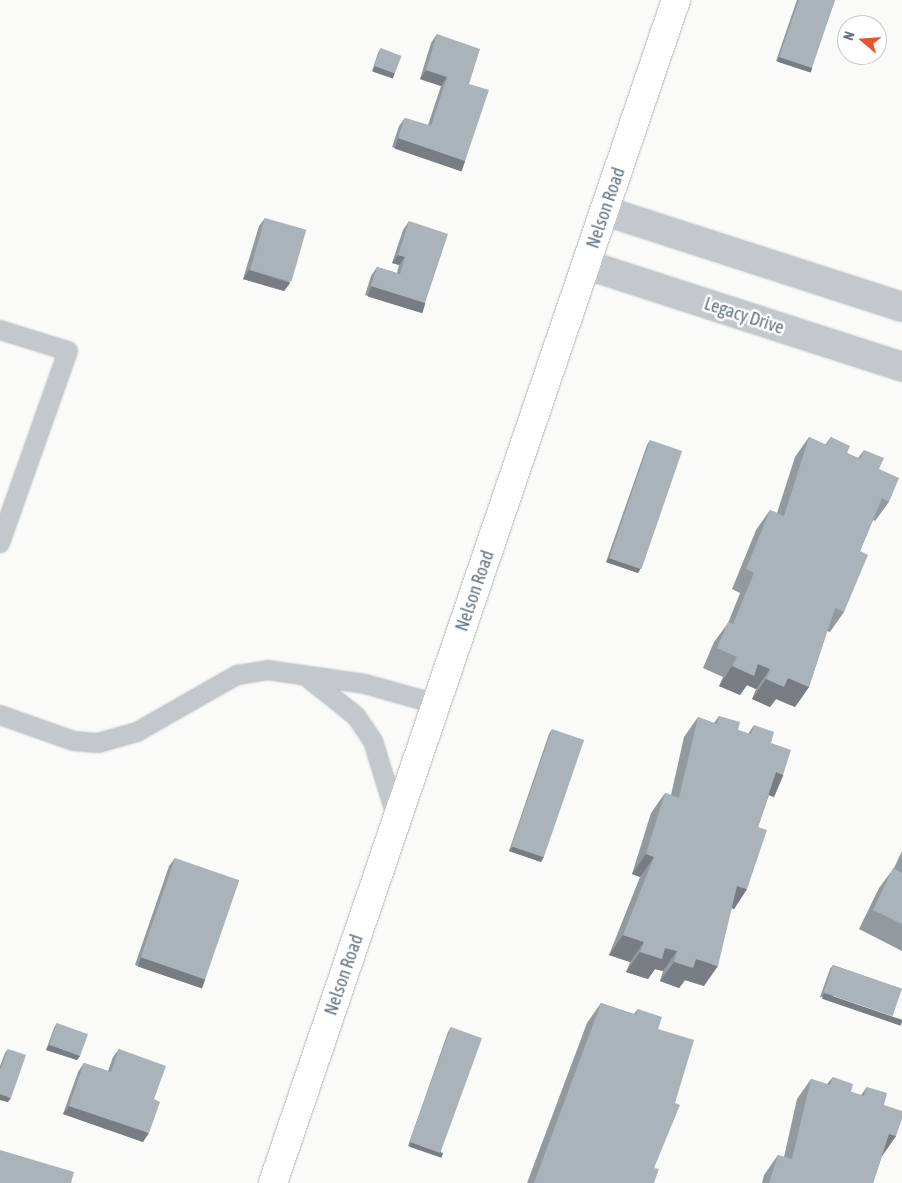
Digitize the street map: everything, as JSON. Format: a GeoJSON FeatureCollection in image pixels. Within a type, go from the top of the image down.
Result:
{"type":"FeatureCollection","features":[{"type":"Feature","properties":{"kind":"main road","name":"Nelson Road"},"geometry":{"type":"LineString","coordinates":[[273,1183],[676,0]]}},
{"type":"Feature","properties":{"kind":"street"},"geometry":{"type":"LineString","coordinates":[[605,211],[902,307]]}},
{"type":"Feature","properties":{"kind":"street","name":"Legacy Drive"},"geometry":{"type":"LineString","coordinates":[[587,265],[902,367]]}},
{"type":"Feature","properties":{"kind":"lane"},"geometry":{"type":"LineString","coordinates":[[0,330],[68,352],[0,543]]}},
{"type":"Feature","properties":{"kind":"lane"},"geometry":{"type":"LineString","coordinates":[[0,715],[74,741],[98,743],[137,732],[237,675],[267,670],[365,684],[436,704]]}},
{"type":"Feature","properties":{"kind":"lane"},"geometry":{"type":"LineString","coordinates":[[307,677],[356,716],[373,741],[397,819]]}},
{"type":"Feature","properties":{"kind":"building"},"geometry":{"type":"Polygon","coordinates":[[[799,0],[835,0],[812,68],[779,57],[799,0]]]}},
{"type":"Feature","properties":{"kind":"building"},"geometry":{"type":"Polygon","coordinates":[[[437,34],[480,49],[469,84],[489,90],[465,161],[398,138],[405,118],[431,126],[447,77],[426,70],[437,34]]]}},
{"type":"Feature","properties":{"kind":"building"},"geometry":{"type":"Polygon","coordinates":[[[381,48],[402,56],[395,74],[374,66],[381,48]]]}},
{"type":"Feature","properties":{"kind":"building"},"geometry":{"type":"Polygon","coordinates":[[[265,218],[306,230],[291,282],[250,270],[265,218]]]}},
{"type":"Feature","properties":{"kind":"building"},"geometry":{"type":"Polygon","coordinates":[[[409,221],[448,234],[425,303],[371,286],[377,267],[400,274],[405,257],[398,255],[409,221]]]}},
{"type":"Feature","properties":{"kind":"building"},"geometry":{"type":"Polygon","coordinates":[[[809,437],[827,445],[831,437],[850,446],[847,453],[860,459],[864,450],[884,458],[879,469],[899,478],[889,502],[882,498],[860,551],[868,555],[844,612],[835,608],[809,687],[788,678],[784,687],[766,679],[770,669],[758,664],[754,676],[732,666],[737,657],[717,648],[728,622],[733,624],[754,573],[746,569],[770,510],[784,516],[809,437]]]}},
{"type":"Feature","properties":{"kind":"building"},"geometry":{"type":"Polygon","coordinates":[[[650,440],[682,451],[641,569],[609,558],[650,440]]]}},
{"type":"Feature","properties":{"kind":"building"},"geometry":{"type":"Polygon","coordinates":[[[719,716],[740,722],[738,730],[751,734],[754,725],[774,732],[771,743],[791,750],[783,775],[776,772],[758,827],[767,830],[747,889],[737,886],[718,966],[696,959],[693,968],[674,962],[677,951],[665,948],[662,959],[640,952],[644,942],[623,935],[654,857],[646,854],[665,793],[679,798],[698,717],[717,724],[719,716]]]}},
{"type":"Feature","properties":{"kind":"building"},"geometry":{"type":"Polygon","coordinates":[[[552,729],[584,740],[544,857],[512,846],[552,729]]]}},
{"type":"Feature","properties":{"kind":"building"},"geometry":{"type":"Polygon","coordinates":[[[175,858],[239,880],[205,979],[141,957],[175,858]]]}},
{"type":"Feature","properties":{"kind":"building"},"geometry":{"type":"Polygon","coordinates":[[[893,868],[902,873],[902,924],[873,910],[893,868]]]}},
{"type":"Feature","properties":{"kind":"building"},"geometry":{"type":"Polygon","coordinates":[[[833,965],[902,989],[893,1016],[824,992],[833,965]]]}},
{"type":"Feature","properties":{"kind":"building"},"geometry":{"type":"Polygon","coordinates":[[[601,1003],[636,1015],[638,1009],[662,1017],[658,1029],[694,1040],[675,1103],[680,1105],[654,1168],[659,1169],[654,1183],[534,1183],[601,1003]]]}},
{"type":"Feature","properties":{"kind":"building"},"geometry":{"type":"Polygon","coordinates":[[[57,1023],[88,1034],[80,1056],[49,1045],[57,1023]]]}},
{"type":"Feature","properties":{"kind":"building"},"geometry":{"type":"Polygon","coordinates":[[[451,1027],[482,1038],[440,1153],[409,1142],[451,1027]]]}},
{"type":"Feature","properties":{"kind":"building"},"geometry":{"type":"Polygon","coordinates":[[[8,1049],[26,1055],[11,1098],[0,1094],[0,1070],[8,1049]]]}},
{"type":"Feature","properties":{"kind":"building"},"geometry":{"type":"Polygon","coordinates":[[[119,1049],[166,1066],[154,1099],[160,1102],[149,1133],[69,1106],[84,1063],[111,1072],[119,1049]]]}},
{"type":"Feature","properties":{"kind":"building"},"geometry":{"type":"Polygon","coordinates":[[[833,1077],[853,1084],[851,1092],[864,1096],[867,1087],[887,1093],[884,1105],[902,1111],[902,1119],[896,1136],[889,1134],[873,1183],[769,1183],[778,1155],[792,1159],[811,1079],[830,1085],[833,1077]]]}},
{"type":"Feature","properties":{"kind":"building"},"geometry":{"type":"Polygon","coordinates":[[[0,1150],[74,1172],[71,1183],[0,1183],[0,1150]]]}}]}
